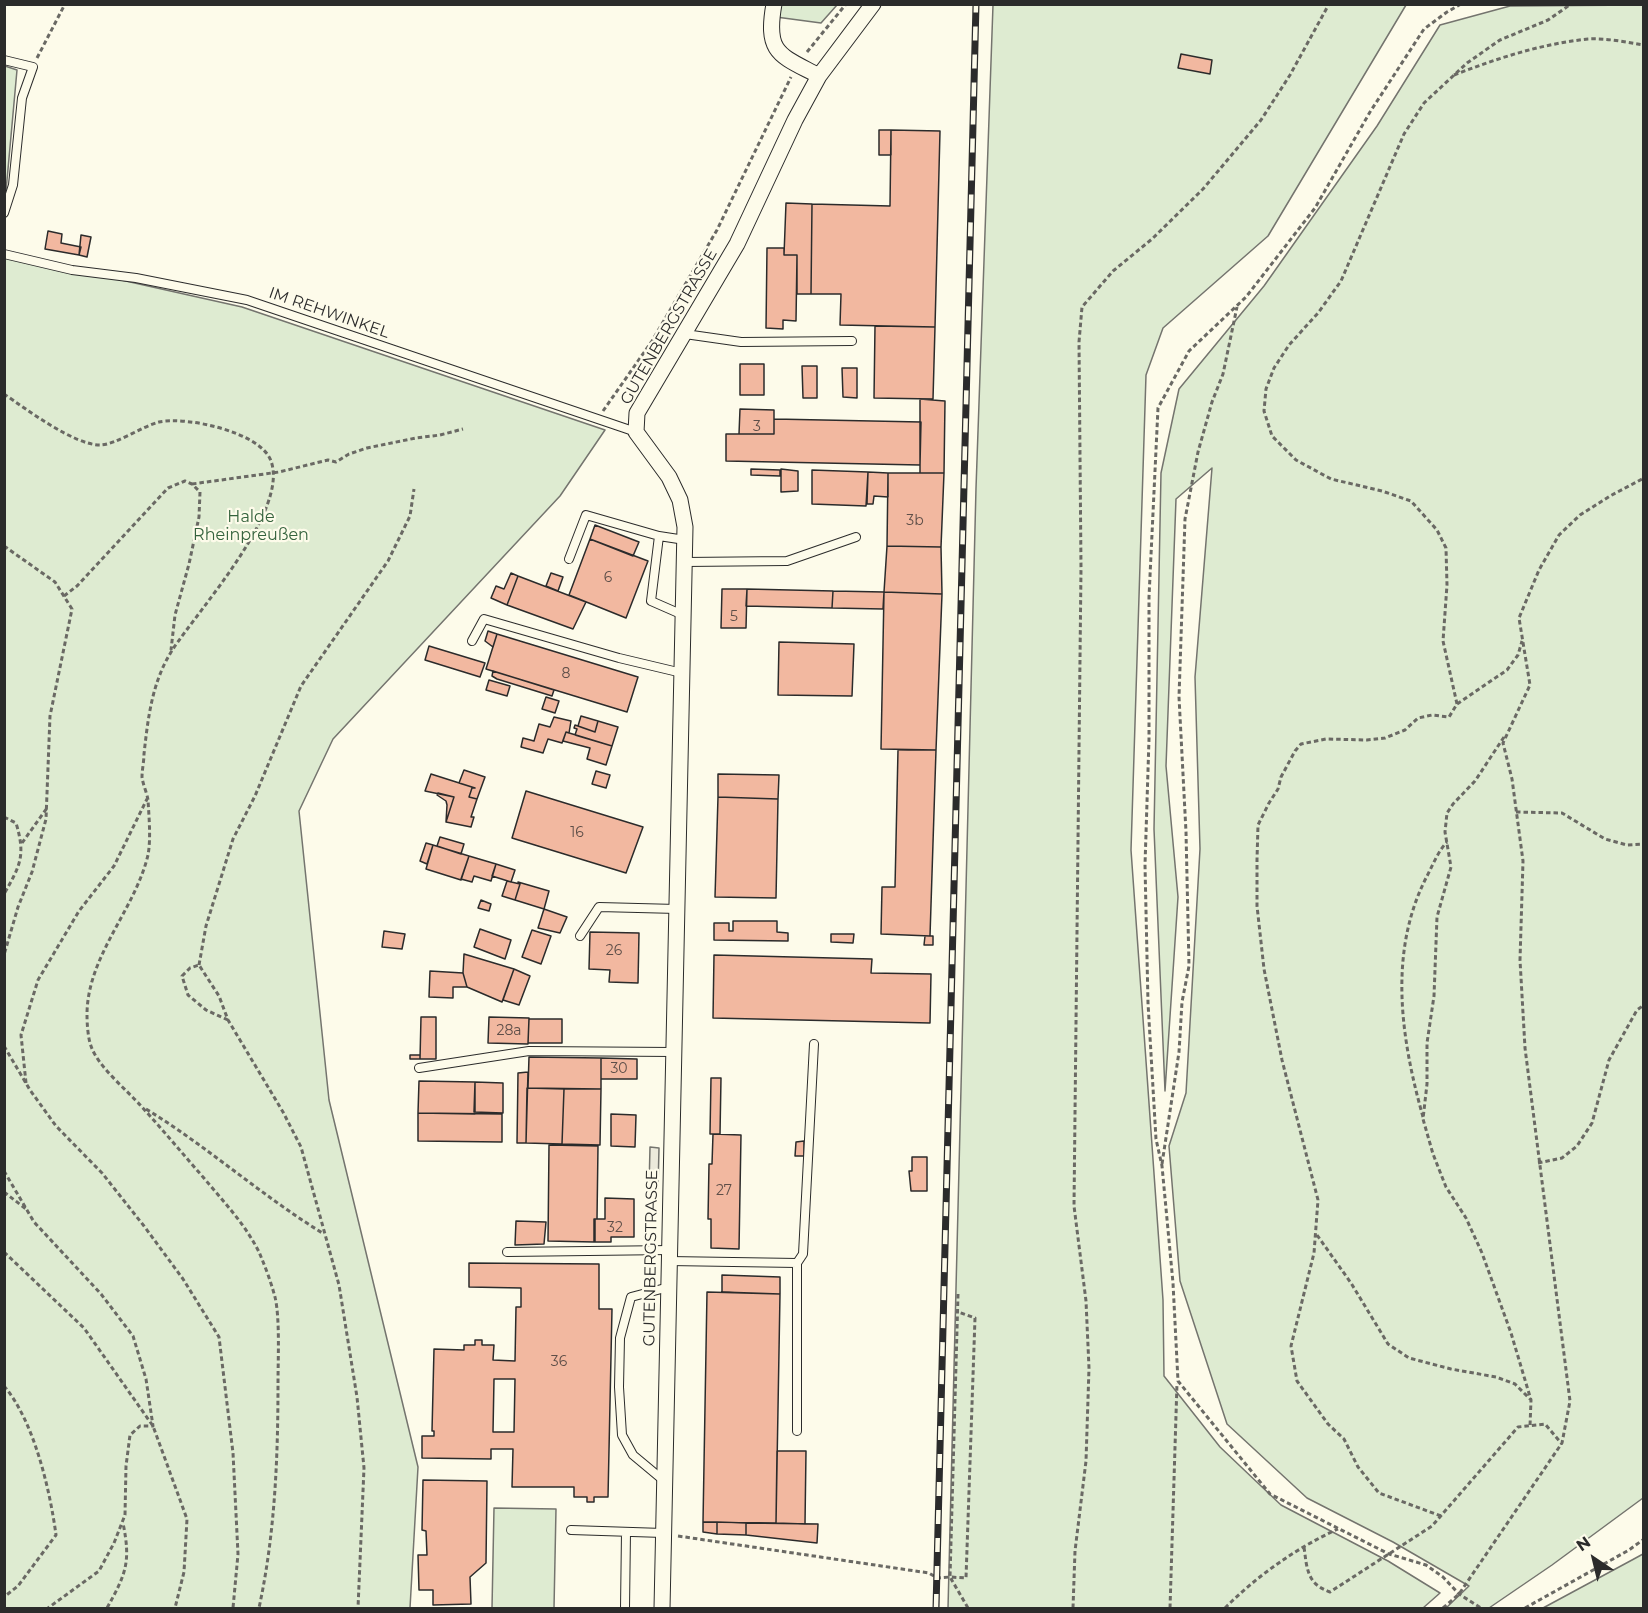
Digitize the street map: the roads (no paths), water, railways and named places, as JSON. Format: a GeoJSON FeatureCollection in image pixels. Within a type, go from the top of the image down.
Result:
{"type":"FeatureCollection","features":[{"type":"Feature","properties":{"kind":"street"},"geometry":{"type":"LineString","coordinates":[[774,4],[771,24],[772,42],[781,56],[819,76]]}},
{"type":"Feature","properties":{"kind":"street","name":"GUTENBERGSTRASSE"},"geometry":{"type":"LineString","coordinates":[[662,1608],[685,527],[680,500],[669,477],[636,432],[637,413],[737,244],[795,120],[819,76],[873,4]]}},
{"type":"Feature","properties":{"kind":"lane"},"geometry":{"type":"LineString","coordinates":[[4,60],[33,68],[22,98],[13,185],[4,213]]}},
{"type":"Feature","properties":{"kind":"lane","name":"IM REHWINKEL"},"geometry":{"type":"LineString","coordinates":[[4,254],[72,270],[136,278],[247,300],[636,432]]}},
{"type":"Feature","properties":{"kind":"lane"},"geometry":{"type":"LineString","coordinates":[[685,334],[741,342],[852,341]]}},
{"type":"Feature","properties":{"kind":"lane"},"geometry":{"type":"LineString","coordinates":[[569,559],[586,515],[659,536],[685,540]]}},
{"type":"Feature","properties":{"kind":"lane"},"geometry":{"type":"LineString","coordinates":[[659,536],[651,602],[683,615]]}},
{"type":"Feature","properties":{"kind":"lane"},"geometry":{"type":"LineString","coordinates":[[685,562],[787,561],[856,537]]}},
{"type":"Feature","properties":{"kind":"lane"},"geometry":{"type":"LineString","coordinates":[[472,641],[484,619],[619,658],[682,673]]}},
{"type":"Feature","properties":{"kind":"lane"},"geometry":{"type":"LineString","coordinates":[[580,936],[599,907],[677,909]]}},
{"type":"Feature","properties":{"kind":"lane"},"geometry":{"type":"LineString","coordinates":[[797,1431],[797,1263],[803,1254],[814,1044]]}},
{"type":"Feature","properties":{"kind":"lane"},"geometry":{"type":"LineString","coordinates":[[419,1068],[529,1051],[674,1052]]}},
{"type":"Feature","properties":{"kind":"lane"},"geometry":{"type":"LineString","coordinates":[[507,1252],[670,1256],[797,1263]]}},
{"type":"Feature","properties":{"kind":"lane"},"geometry":{"type":"LineString","coordinates":[[665,1481],[633,1455],[622,1435],[619,1377],[620,1338],[631,1297],[669,1287]]}},
{"type":"Feature","properties":{"kind":"lane"},"geometry":{"type":"LineString","coordinates":[[571,1530],[663,1533]]}},
{"type":"Feature","properties":{"kind":"lane"},"geometry":{"type":"LineString","coordinates":[[625,1608],[626,1532]]}},
{"type":"Feature","properties":{"kind":"railway"},"geometry":{"type":"LineString","coordinates":[[936,1608],[976,4]]}},
{"type":"Feature","properties":{"kind":"park label","name":"Halde Rheinpreußen"},"geometry":{"type":"Point","coordinates":[251,526]}}]}
